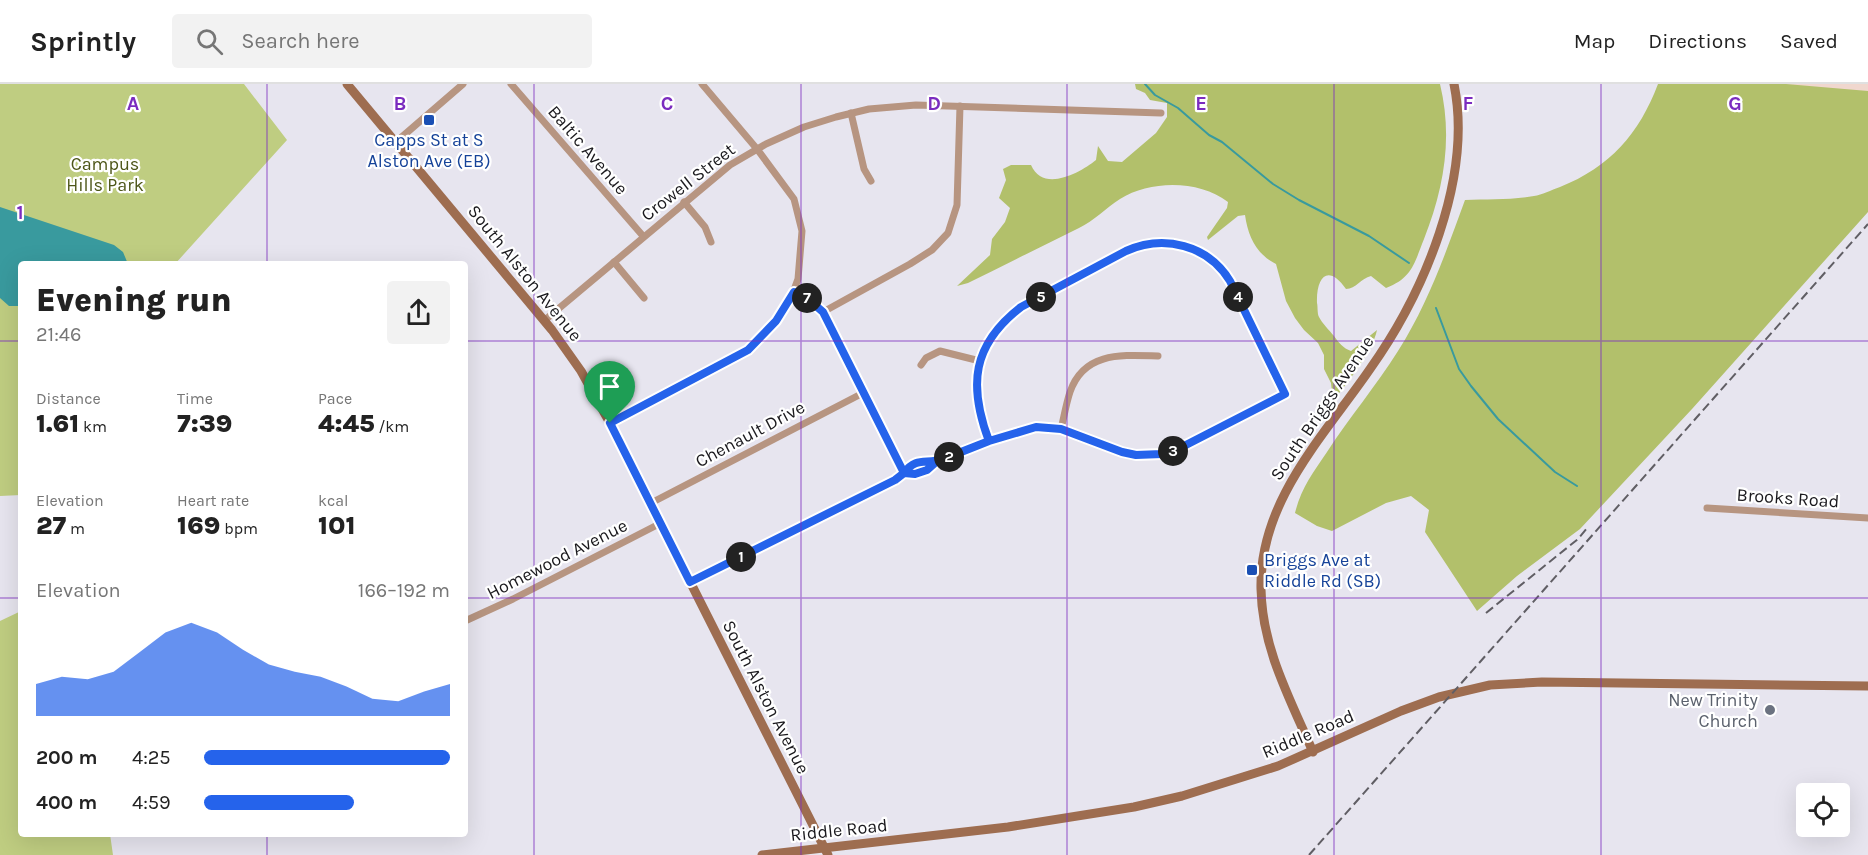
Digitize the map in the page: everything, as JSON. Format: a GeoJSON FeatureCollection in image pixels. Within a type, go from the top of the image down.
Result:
{"type":"FeatureCollection","features":[{"type":"Feature","properties":{"kind":"street","name":"South Alston Avenue"},"geometry":{"type":"LineString","coordinates":[[347,84],[545,320],[581,372],[610,423],[827,852]]}},
{"type":"Feature","properties":{"kind":"street"},"geometry":{"type":"LineString","coordinates":[[396,142],[463,84]]}},
{"type":"Feature","properties":{"kind":"street","name":"Baltic Avenue"},"geometry":{"type":"LineString","coordinates":[[512,84],[643,236]]}},
{"type":"Feature","properties":{"kind":"street"},"geometry":{"type":"LineString","coordinates":[[610,423],[748,350],[776,321],[794,292],[798,279],[802,231],[794,199],[757,149],[702,84]]}},
{"type":"Feature","properties":{"kind":"street","name":"South Briggs Avenue"},"geometry":{"type":"LineString","coordinates":[[1313,752],[1272,658],[1266,635],[1261,588],[1262,564],[1267,540],[1284,493],[1382,352],[1405,312],[1428,259],[1448,207],[1457,163],[1458,114],[1454,84]]}},
{"type":"Feature","properties":{"kind":"street","name":"Crowell Street"},"geometry":{"type":"LineString","coordinates":[[545,320],[730,165],[757,149],[804,127],[851,113],[894,106],[1161,113]]}},
{"type":"Feature","properties":{"kind":"street"},"geometry":{"type":"LineString","coordinates":[[823,312],[917,259],[932,249],[948,233],[956,212],[958,198],[960,106]]}},
{"type":"Feature","properties":{"kind":"street"},"geometry":{"type":"LineString","coordinates":[[851,113],[864,169],[871,181]]}},
{"type":"Feature","properties":{"kind":"street"},"geometry":{"type":"LineString","coordinates":[[684,202],[705,227],[711,242]]}},
{"type":"Feature","properties":{"kind":"street"},"geometry":{"type":"LineString","coordinates":[[690,582],[895,480],[904,473],[921,472],[936,462],[1029,428],[1061,429],[1136,455],[1162,454],[1182,447],[1285,394],[1222,269],[1196,250],[1164,243],[1138,246],[1021,307],[993,334],[980,362],[976,390],[977,403],[989,441]]}},
{"type":"Feature","properties":{"kind":"street"},"geometry":{"type":"LineString","coordinates":[[614,262],[644,298]]}},
{"type":"Feature","properties":{"kind":"street"},"geometry":{"type":"LineString","coordinates":[[794,292],[807,298],[823,312],[904,473]]}},
{"type":"Feature","properties":{"kind":"street"},"geometry":{"type":"LineString","coordinates":[[921,365],[926,358],[940,351],[980,362]]}},
{"type":"Feature","properties":{"kind":"street"},"geometry":{"type":"LineString","coordinates":[[1061,429],[1073,383],[1086,369],[1103,358],[1114,356],[1158,356]]}},
{"type":"Feature","properties":{"kind":"street","name":"Chenault Drive"},"geometry":{"type":"LineString","coordinates":[[651,503],[862,393]]}},
{"type":"Feature","properties":{"kind":"street","name":"Brooks Road"},"geometry":{"type":"LineString","coordinates":[[1707,508],[1868,518]]}},
{"type":"Feature","properties":{"kind":"street","name":"Homewood Avenue"},"geometry":{"type":"LineString","coordinates":[[468,620],[661,523]]}},
{"type":"Feature","properties":{"kind":"street","name":"Riddle Road"},"geometry":{"type":"LineString","coordinates":[[762,855],[827,852],[1008,827],[1134,807],[1200,792],[1313,752],[1401,711],[1446,695],[1490,685],[1542,682],[1868,686]]}},
{"type":"Feature","properties":{"kind":"shaded area"},"geometry":{"type":"Polygon","coordinates":[[[1779,84],[1868,84],[1868,96],[1779,84]]]}},
{"type":"Feature","properties":{"kind":"green space","name":"Campus Hills Park"},"geometry":{"type":"Polygon","coordinates":[[[0,84],[244,84],[287,140],[178,261],[18,261],[18,495],[0,496],[0,84]]]}},
{"type":"Feature","properties":{"kind":"green space"},"geometry":{"type":"Polygon","coordinates":[[[1135,84],[1440,84],[1446,124],[1444,163],[1437,201],[1418,256],[1411,269],[1402,280],[1386,288],[1371,276],[1346,289],[1340,281],[1329,275],[1324,276],[1321,280],[1317,294],[1318,314],[1343,347],[1351,351],[1377,330],[1363,360],[1325,410],[1332,392],[1331,383],[1324,369],[1324,355],[1318,343],[1295,318],[1286,301],[1276,264],[1263,255],[1254,244],[1245,215],[1238,216],[1208,240],[1207,237],[1227,208],[1228,202],[1203,190],[1175,185],[1146,188],[1132,193],[1084,225],[968,283],[957,286],[990,255],[992,239],[1005,222],[1010,208],[999,198],[1006,180],[1003,169],[1011,165],[1031,165],[1044,178],[1062,178],[1072,175],[1096,160],[1098,146],[1108,161],[1122,162],[1156,133],[1167,117],[1167,103],[1150,100],[1145,93],[1136,89],[1135,84]]]}},
{"type":"Feature","properties":{"kind":"green space"},"geometry":{"type":"Polygon","coordinates":[[[1658,84],[1786,84],[1868,91],[1868,212],[1692,409],[1580,529],[1517,576],[1477,611],[1425,532],[1429,510],[1411,496],[1386,503],[1332,531],[1317,526],[1295,513],[1312,474],[1390,364],[1409,333],[1436,277],[1465,200],[1508,199],[1537,195],[1560,187],[1594,170],[1621,147],[1632,133],[1642,118],[1658,84]]]}},
{"type":"Feature","properties":{"kind":"green space"},"geometry":{"type":"Polygon","coordinates":[[[18,612],[18,837],[110,837],[113,855],[0,855],[0,621],[18,612]]]}},
{"type":"Feature","properties":{"kind":"water"},"geometry":{"type":"Polygon","coordinates":[[[0,207],[114,245],[123,252],[127,261],[18,261],[18,306],[9,306],[0,298],[0,207]]]}},
{"type":"Feature","properties":{"kind":"waterway"},"geometry":{"type":"LineString","coordinates":[[1145,84],[1155,95],[1178,108],[1273,184],[1369,236],[1409,263]]}},
{"type":"Feature","properties":{"kind":"waterway"},"geometry":{"type":"LineString","coordinates":[[1436,308],[1459,369],[1471,386],[1498,419],[1555,472],[1577,486]]}},
{"type":"Feature","properties":{"kind":"railway"},"geometry":{"type":"LineString","coordinates":[[1309,855],[1868,224]]}},
{"type":"Feature","properties":{"kind":"railway"},"geometry":{"type":"LineString","coordinates":[[1486,613],[1578,539],[1588,527]]}},
{"type":"Feature","properties":{"kind":"place","name":"Capps St at S Alston Ave (EB)"},"geometry":{"type":"Point","coordinates":[429,120]}},
{"type":"Feature","properties":{"kind":"place","name":"Briggs Ave at Riddle Rd (SB)"},"geometry":{"type":"Point","coordinates":[1252,570]}},
{"type":"Feature","properties":{"kind":"place","name":"New Trinity Church"},"geometry":{"type":"Point","coordinates":[1770,710]}},
{"type":"Feature","properties":{"kind":"route"},"geometry":{"type":"LineString","coordinates":[[610,423],[690,582],[895,480],[904,473],[915,474],[927,470],[936,462],[1022,430],[1036,427],[1061,429],[1122,452],[1148,456],[1182,447],[1285,394],[1222,269],[1196,250],[1175,244],[1147,243],[1126,251],[1021,307],[1010,316],[993,334],[986,346],[977,376],[977,403],[989,441],[936,462],[923,461],[910,465],[904,473],[823,312],[807,298],[794,292],[767,333],[748,350],[610,423]]}}]}
